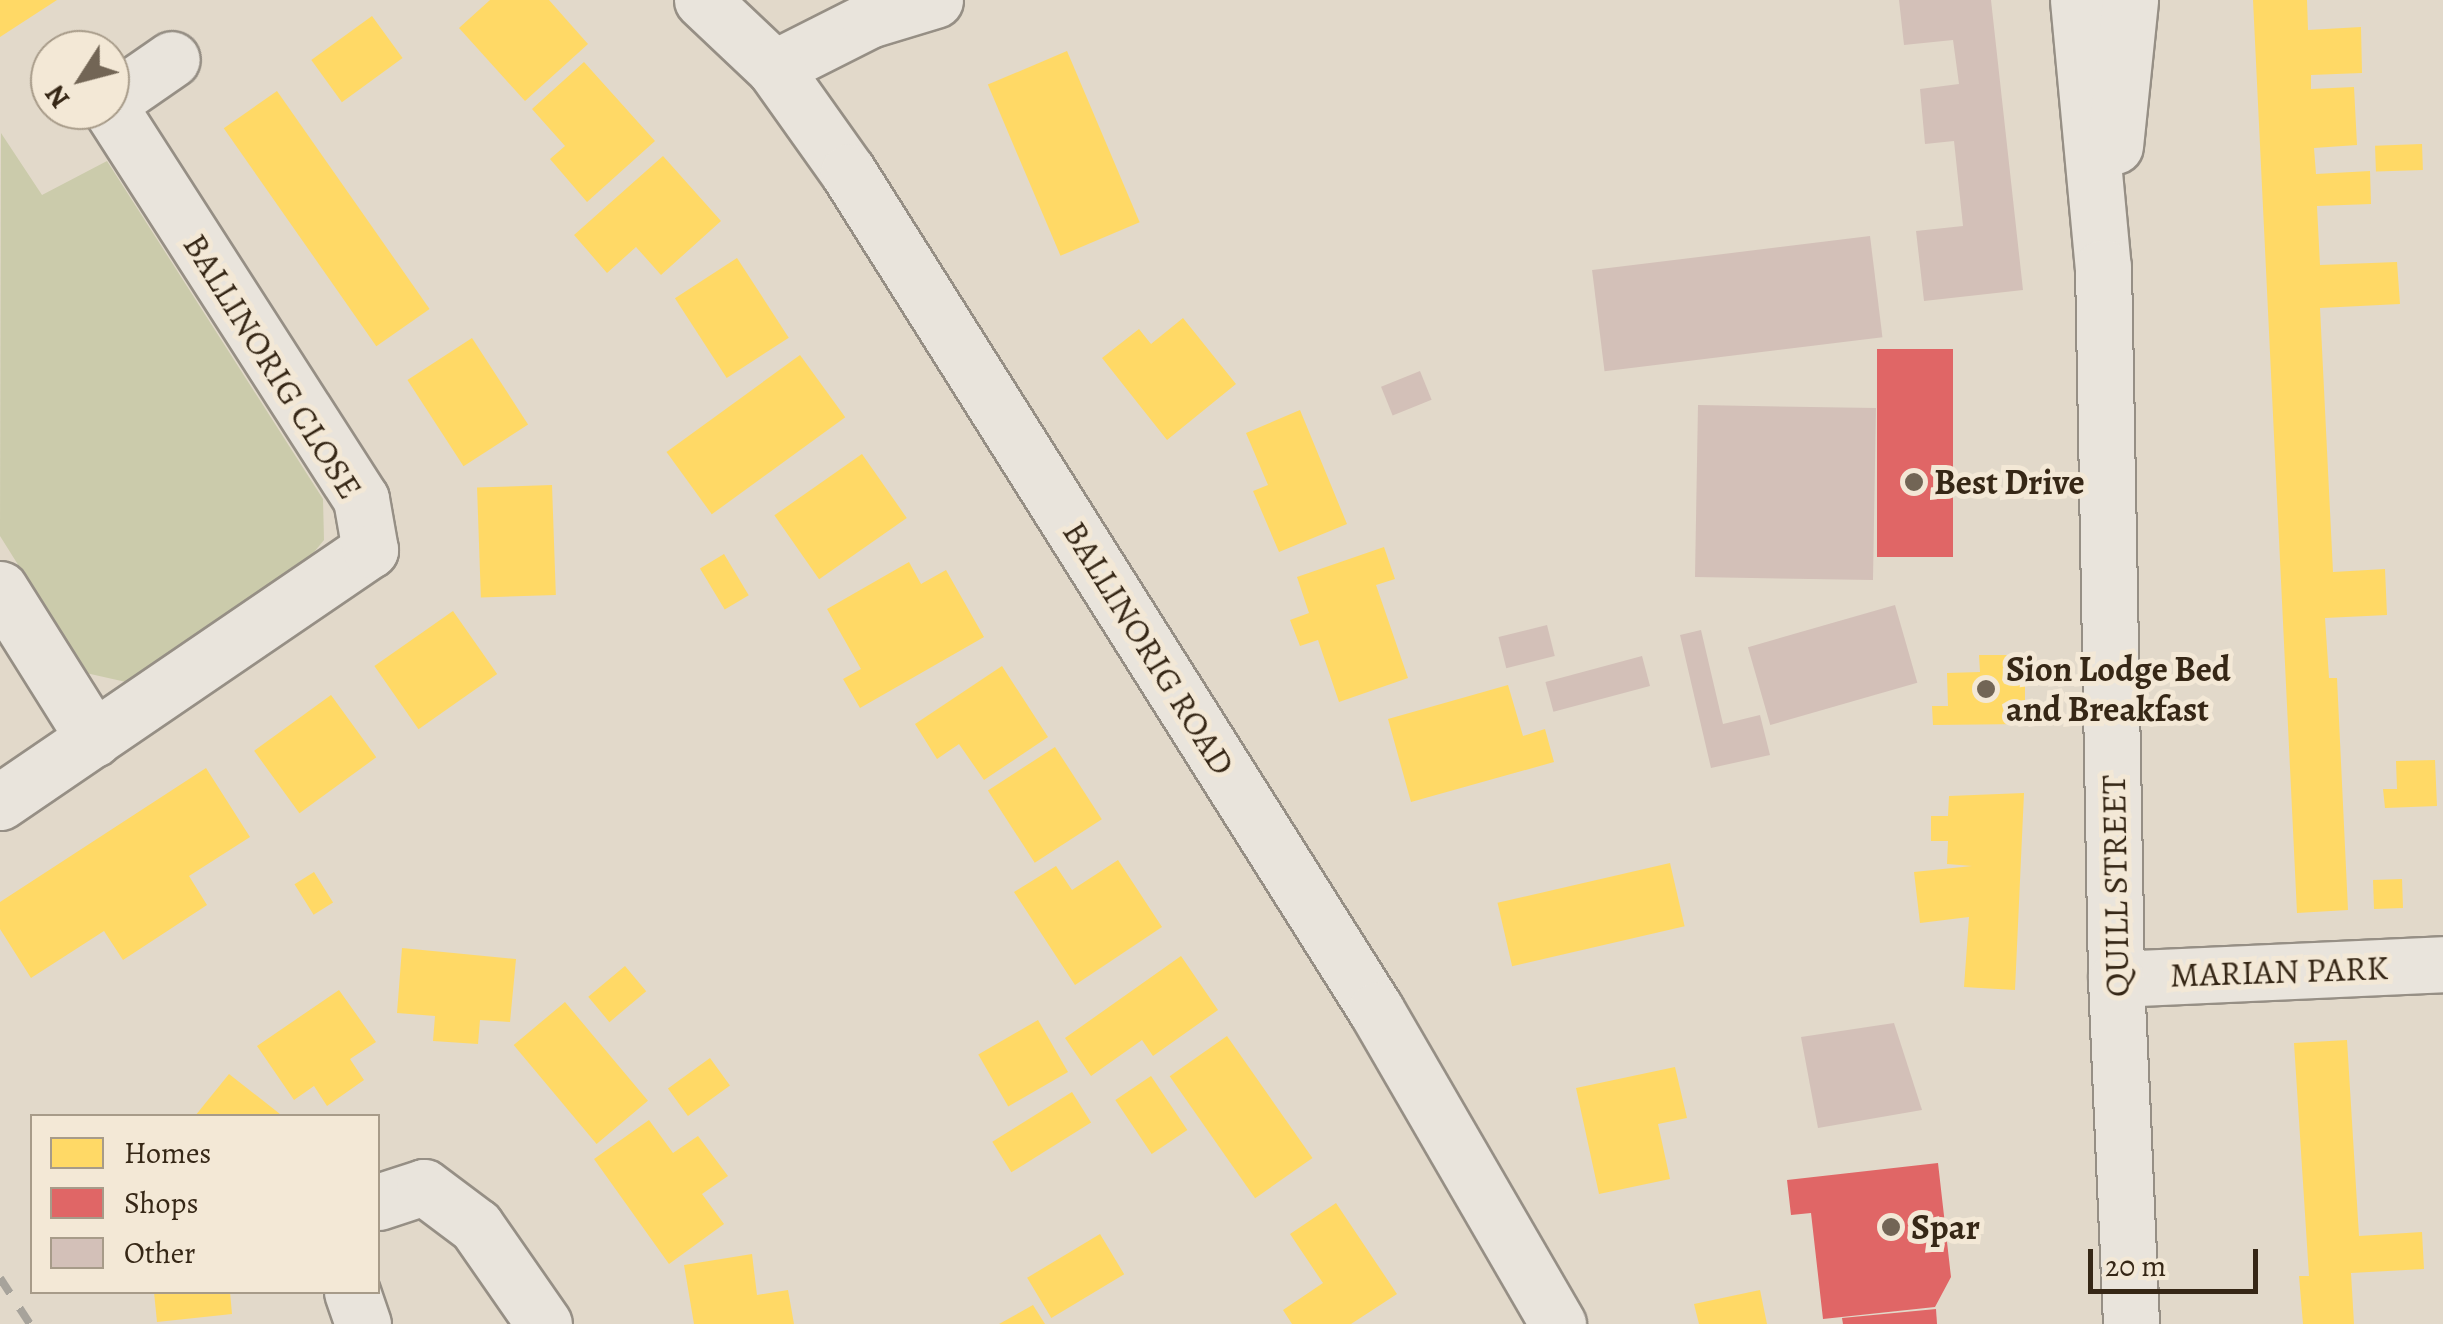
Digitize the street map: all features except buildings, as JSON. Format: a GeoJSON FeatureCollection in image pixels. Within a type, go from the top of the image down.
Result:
{"type":"FeatureCollection","features":[{"type":"Feature","properties":{"kind":"street","name":"BALLINORIG ROAD"},"geometry":{"type":"LineString","coordinates":[[702,0],[774,68],[958,344],[1376,1010],[1544,1318]]}},
{"type":"Feature","properties":{"kind":"street"},"geometry":{"type":"LineString","coordinates":[[774,68],[869,20],[935,0]]}},
{"type":"Feature","properties":{"kind":"street","name":"QUILL STREET"},"geometry":{"type":"LineString","coordinates":[[2078,0],[2103,267],[2116,979],[2131,1324]]}},
{"type":"Feature","properties":{"kind":"street","name":"QUILL STREET"},"geometry":{"type":"LineString","coordinates":[[2103,267],[2130,0]]}},
{"type":"Feature","properties":{"kind":"street","name":"BALLINORIG CLOSE"},"geometry":{"type":"LineString","coordinates":[[130,90],[172,59]]}},
{"type":"Feature","properties":{"kind":"street","name":"BALLINORIG CLOSE"},"geometry":{"type":"LineString","coordinates":[[0,802],[370,550],[361,499],[126,130]]}},
{"type":"Feature","properties":{"kind":"street"},"geometry":{"type":"LineString","coordinates":[[0,589],[94,739]]}},
{"type":"Feature","properties":{"kind":"street","name":"MARIAN PARK"},"geometry":{"type":"LineString","coordinates":[[2116,979],[2443,964]]}},
{"type":"Feature","properties":{"kind":"street"},"geometry":{"type":"LineString","coordinates":[[380,1201],[424,1187],[476,1226],[544,1324]]}},
{"type":"Feature","properties":{"kind":"street"},"geometry":{"type":"LineString","coordinates":[[353,1294],[363,1324]]}},
{"type":"Feature","properties":{"kind":"green space"},"geometry":{"type":"Polygon","coordinates":[[[1,133],[42,195],[107,161],[323,499],[324,540],[292,579],[126,682],[86,673],[0,536],[1,133]]]}},
{"type":"Feature","properties":{"kind":"railway"},"geometry":{"type":"LineString","coordinates":[[0,1278],[30,1324]]}},
{"type":"Feature","properties":{"kind":"place","name":"Best Drive"},"geometry":{"type":"Point","coordinates":[1914,482]}},
{"type":"Feature","properties":{"kind":"place","name":"Sion Lodge Bed and Breakfast"},"geometry":{"type":"Point","coordinates":[1986,689]}},
{"type":"Feature","properties":{"kind":"place","name":"Spar"},"geometry":{"type":"Point","coordinates":[1891,1227]}}]}
